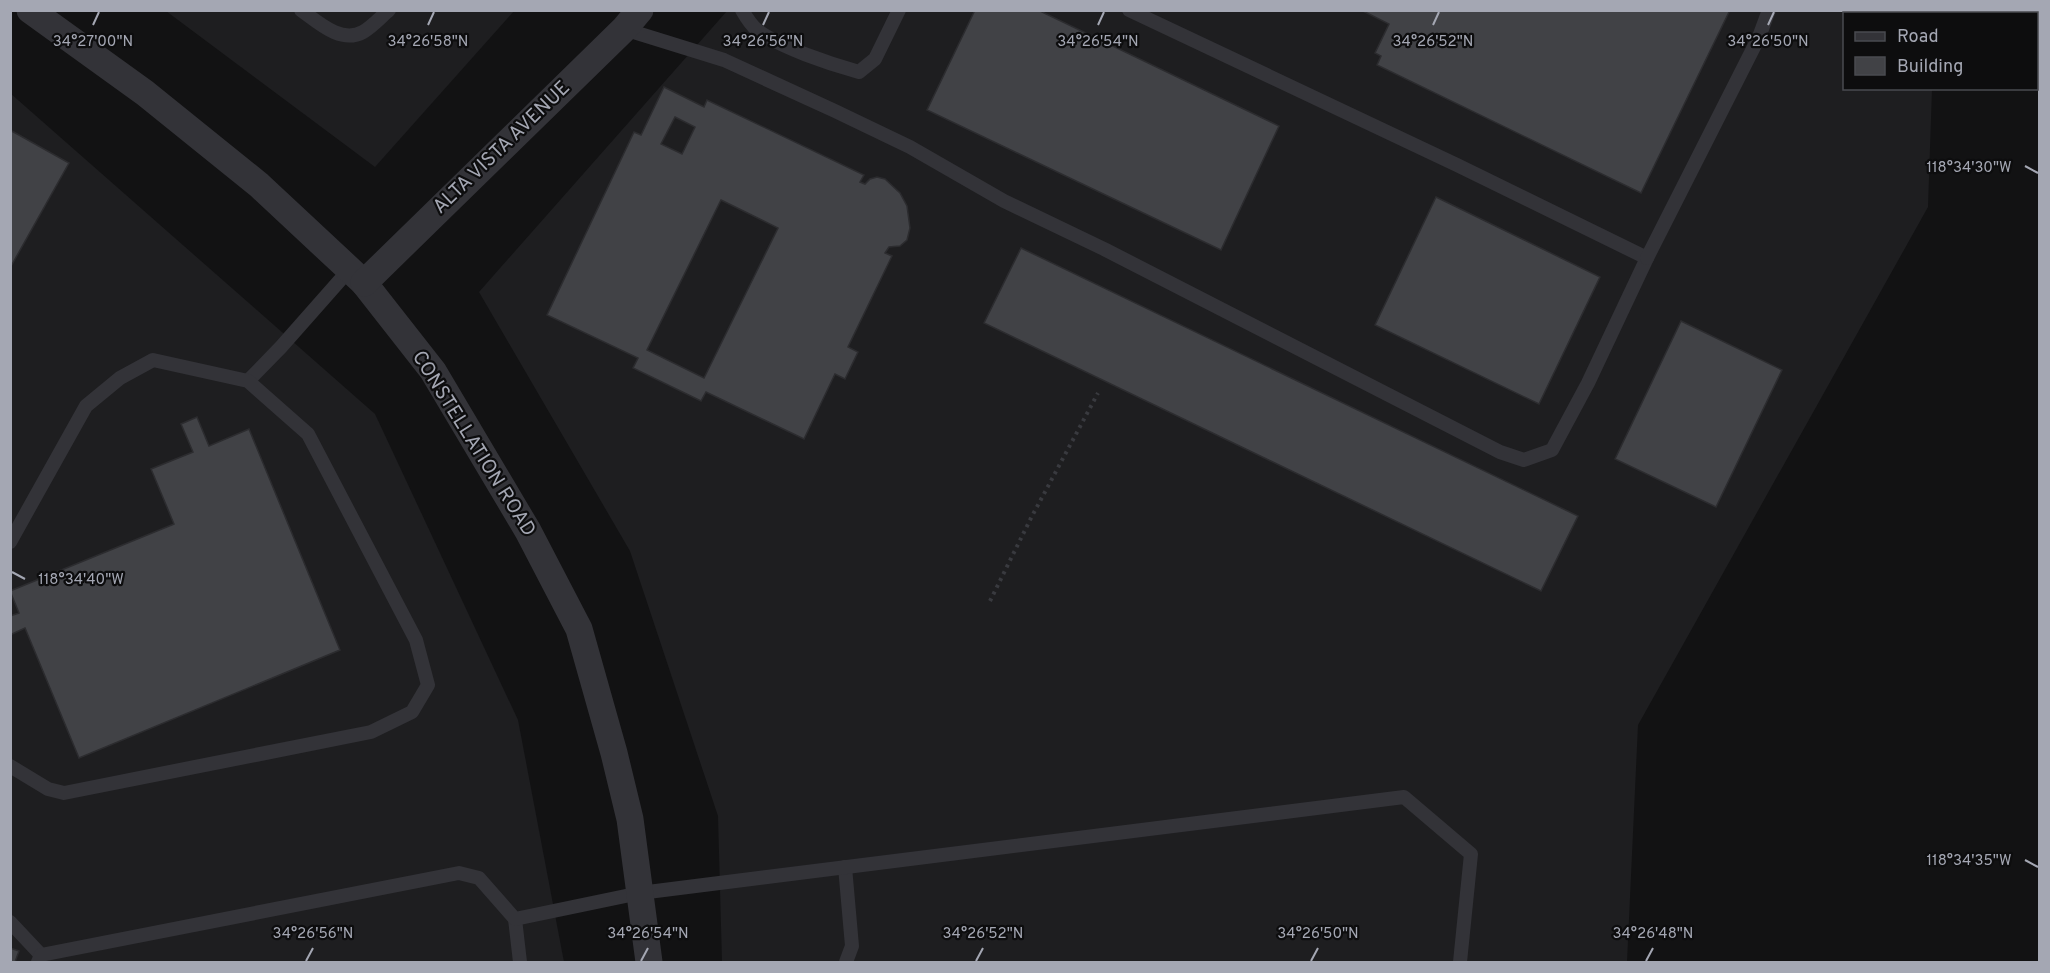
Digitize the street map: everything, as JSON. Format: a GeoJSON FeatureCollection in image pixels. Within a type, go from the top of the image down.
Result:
{"type":"FeatureCollection","features":[{"type":"Feature","properties":{"kind":"street","name":"CONSTELLATION ROAD"},"geometry":{"type":"LineString","coordinates":[[30,10],[145,93],[259,185],[356,277],[433,370],[528,531],[579,629],[630,819],[649,963]]}},
{"type":"Feature","properties":{"kind":"street","name":"ALTA VISTA AVENUE"},"geometry":{"type":"LineString","coordinates":[[356,277],[632,20]]}},
{"type":"Feature","properties":{"kind":"lane"},"geometry":{"type":"LineString","coordinates":[[301,10],[342,36],[363,32],[388,10]]}},
{"type":"Feature","properties":{"kind":"lane"},"geometry":{"type":"LineString","coordinates":[[742,10],[756,29],[778,41],[828,63],[859,72],[875,59],[899,10]]}},
{"type":"Feature","properties":{"kind":"lane"},"geometry":{"type":"LineString","coordinates":[[1129,10],[1457,165],[1647,258]]}},
{"type":"Feature","properties":{"kind":"lane"},"geometry":{"type":"LineString","coordinates":[[632,20],[724,60],[910,147],[1004,201],[1104,249],[1500,452],[1524,460],[1552,450],[1588,383],[1647,258],[1759,37],[1769,10]]}},
{"type":"Feature","properties":{"kind":"lane"},"geometry":{"type":"LineString","coordinates":[[248,381],[356,277]]}},
{"type":"Feature","properties":{"kind":"lane"},"geometry":{"type":"LineString","coordinates":[[10,542],[86,406],[120,378],[153,360],[248,381],[308,434],[416,640],[428,686],[412,712],[371,732],[64,793],[48,789],[10,766]]}},
{"type":"Feature","properties":{"kind":"lane"},"geometry":{"type":"LineString","coordinates":[[515,919],[640,893],[1404,797],[1471,854],[1460,963]]}},
{"type":"Feature","properties":{"kind":"lane"},"geometry":{"type":"LineString","coordinates":[[845,867],[852,946],[846,963]]}},
{"type":"Feature","properties":{"kind":"lane"},"geometry":{"type":"LineString","coordinates":[[10,922],[40,959],[459,873],[478,879],[515,919],[520,963]]}},
{"type":"Feature","properties":{"kind":"path"},"geometry":{"type":"LineString","coordinates":[[990,601],[1031,518],[1098,393]]}},
{"type":"Feature","properties":{"kind":"shaded area"},"geometry":{"type":"Polygon","coordinates":[[[166,11],[514,11],[375,167],[166,11]]]}},
{"type":"Feature","properties":{"kind":"shaded area"},"geometry":{"type":"Polygon","coordinates":[[[727,11],[1934,11],[1843,12],[1843,90],[1932,90],[1928,207],[1638,725],[1627,962],[722,962],[718,816],[630,551],[479,292],[727,11]]]}},
{"type":"Feature","properties":{"kind":"shaded area"},"geometry":{"type":"Polygon","coordinates":[[[10,93],[375,414],[518,720],[564,962],[11,962],[10,93]]]}},
{"type":"Feature","properties":{"kind":"building"},"geometry":{"type":"Polygon","coordinates":[[[975,10],[1038,10],[1279,126],[1221,250],[927,110],[975,10]]]}},
{"type":"Feature","properties":{"kind":"building"},"geometry":{"type":"Polygon","coordinates":[[[1361,10],[1730,10],[1641,193],[1377,65],[1381,56],[1375,53],[1389,24],[1361,10]]]}},
{"type":"Feature","properties":{"kind":"building"},"geometry":{"type":"Polygon","coordinates":[[[664,87],[704,107],[707,100],[864,175],[860,182],[865,184],[877,177],[885,179],[900,193],[907,206],[910,228],[907,240],[900,246],[889,247],[885,253],[892,256],[848,347],[858,352],[845,379],[835,374],[804,439],[706,392],[701,401],[633,368],[638,358],[547,315],[634,132],[641,135],[664,87]],[[675,117],[661,144],[682,154],[695,127],[675,117]],[[721,200],[647,350],[704,378],[778,228],[721,200]]]}},
{"type":"Feature","properties":{"kind":"building"},"geometry":{"type":"Polygon","coordinates":[[[10,130],[69,163],[10,268],[10,130]]]}},
{"type":"Feature","properties":{"kind":"building"},"geometry":{"type":"Polygon","coordinates":[[[1436,197],[1600,277],[1539,404],[1375,325],[1436,197]]]}},
{"type":"Feature","properties":{"kind":"building"},"geometry":{"type":"Polygon","coordinates":[[[1021,248],[1578,516],[1541,591],[984,323],[1021,248]]]}},
{"type":"Feature","properties":{"kind":"building"},"geometry":{"type":"Polygon","coordinates":[[[1681,321],[1782,370],[1716,507],[1615,459],[1681,321]]]}},
{"type":"Feature","properties":{"kind":"building"},"geometry":{"type":"Polygon","coordinates":[[[197,417],[209,446],[249,429],[340,650],[79,758],[25,628],[10,635],[10,616],[19,613],[10,591],[174,524],[151,469],[193,452],[181,424],[197,417]]]}},
{"type":"Feature","properties":{"kind":"building"},"geometry":{"type":"Polygon","coordinates":[[[10,948],[19,951],[15,962],[10,962],[10,948]]]}}]}
